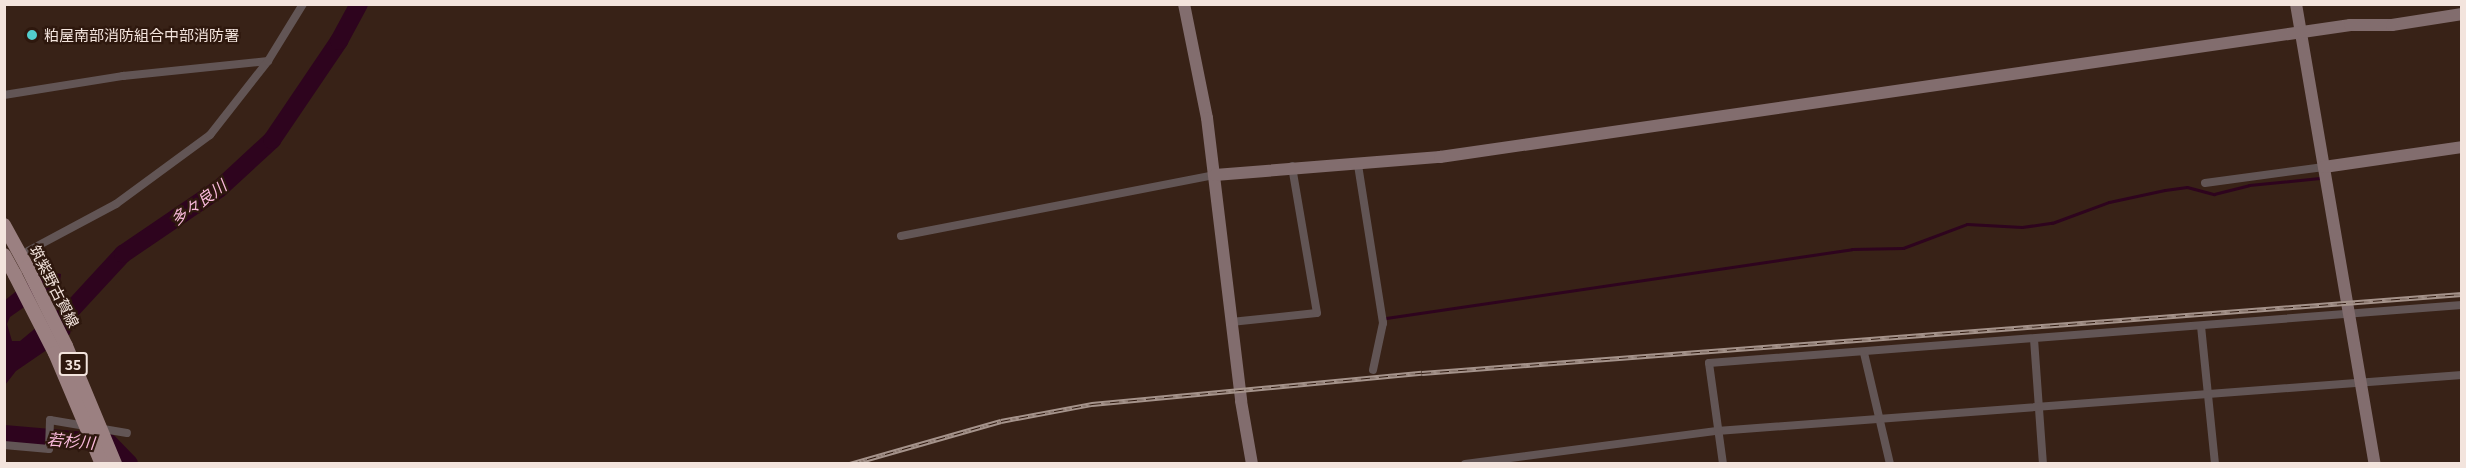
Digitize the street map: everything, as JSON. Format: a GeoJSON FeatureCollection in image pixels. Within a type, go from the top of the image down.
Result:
{"type":"FeatureCollection","features":[{"type":"Feature","properties":{"kind":"main road","name":"筑紫野古賀線"},"geometry":{"type":"LineString","coordinates":[[4,225],[102,464]]}},
{"type":"Feature","properties":{"kind":"main road","name":"筑紫野古賀線"},"geometry":{"type":"LineString","coordinates":[[4,255],[21,271],[66,346],[114,464]]}},
{"type":"Feature","properties":{"kind":"street"},"geometry":{"type":"LineString","coordinates":[[28,251],[116,204],[210,135],[268,60],[303,4]]}},
{"type":"Feature","properties":{"kind":"street"},"geometry":{"type":"LineString","coordinates":[[1184,4],[1215,175],[1231,322],[1252,464]]}},
{"type":"Feature","properties":{"kind":"street"},"geometry":{"type":"LineString","coordinates":[[2296,4],[2375,464]]}},
{"type":"Feature","properties":{"kind":"street"},"geometry":{"type":"LineString","coordinates":[[901,236],[1215,175],[1292,166],[1358,165],[1452,156],[2301,34],[2462,14]]}},
{"type":"Feature","properties":{"kind":"street"},"geometry":{"type":"LineString","coordinates":[[4,95],[123,76],[268,60]]}},
{"type":"Feature","properties":{"kind":"street"},"geometry":{"type":"LineString","coordinates":[[2205,183],[2462,147]]}},
{"type":"Feature","properties":{"kind":"street"},"geometry":{"type":"LineString","coordinates":[[1358,165],[1383,323],[1372,370]]}},
{"type":"Feature","properties":{"kind":"street"},"geometry":{"type":"LineString","coordinates":[[1231,322],[1317,313],[1292,166]]}},
{"type":"Feature","properties":{"kind":"street"},"geometry":{"type":"LineString","coordinates":[[1722,464],[1709,363],[1864,353],[2462,305]]}},
{"type":"Feature","properties":{"kind":"street"},"geometry":{"type":"LineString","coordinates":[[2201,326],[2216,464]]}},
{"type":"Feature","properties":{"kind":"street"},"geometry":{"type":"LineString","coordinates":[[2034,339],[2043,464]]}},
{"type":"Feature","properties":{"kind":"street"},"geometry":{"type":"LineString","coordinates":[[1864,353],[1890,464]]}},
{"type":"Feature","properties":{"kind":"street"},"geometry":{"type":"LineString","coordinates":[[1465,464],[1717,431],[1881,420],[2208,392],[2462,375]]}},
{"type":"Feature","properties":{"kind":"street"},"geometry":{"type":"LineString","coordinates":[[4,445],[49,449],[50,420],[127,433]]}},
{"type":"Feature","properties":{"kind":"shaded area"},"geometry":{"type":"Polygon","coordinates":[[[39,273],[61,274],[60,282],[10,317],[7,324],[12,341],[20,341],[78,293],[70,334],[16,371],[5,385],[4,301],[39,273]]]}},
{"type":"Feature","properties":{"kind":"waterway","name":"多々良川"},"geometry":{"type":"LineString","coordinates":[[62,320],[123,254],[220,188],[272,140],[339,41],[359,4]]}},
{"type":"Feature","properties":{"kind":"waterway"},"geometry":{"type":"LineString","coordinates":[[1386,318],[1852,249],[1903,248],[1967,224],[2022,227],[2052,223],[2109,202],[2165,190],[2187,187],[2214,194],[2249,185],[2320,178]]}},
{"type":"Feature","properties":{"kind":"waterway","name":"若杉川"},"geometry":{"type":"LineString","coordinates":[[4,434],[109,443],[129,464]]}},
{"type":"Feature","properties":{"kind":"railway"},"geometry":{"type":"LineString","coordinates":[[850,464],[1001,421],[1092,404],[1422,373],[2462,294]]}},
{"type":"Feature","properties":{"kind":"place","name":"粕屋南部消防組合中部消防署"},"geometry":{"type":"Point","coordinates":[32,35]}}]}
